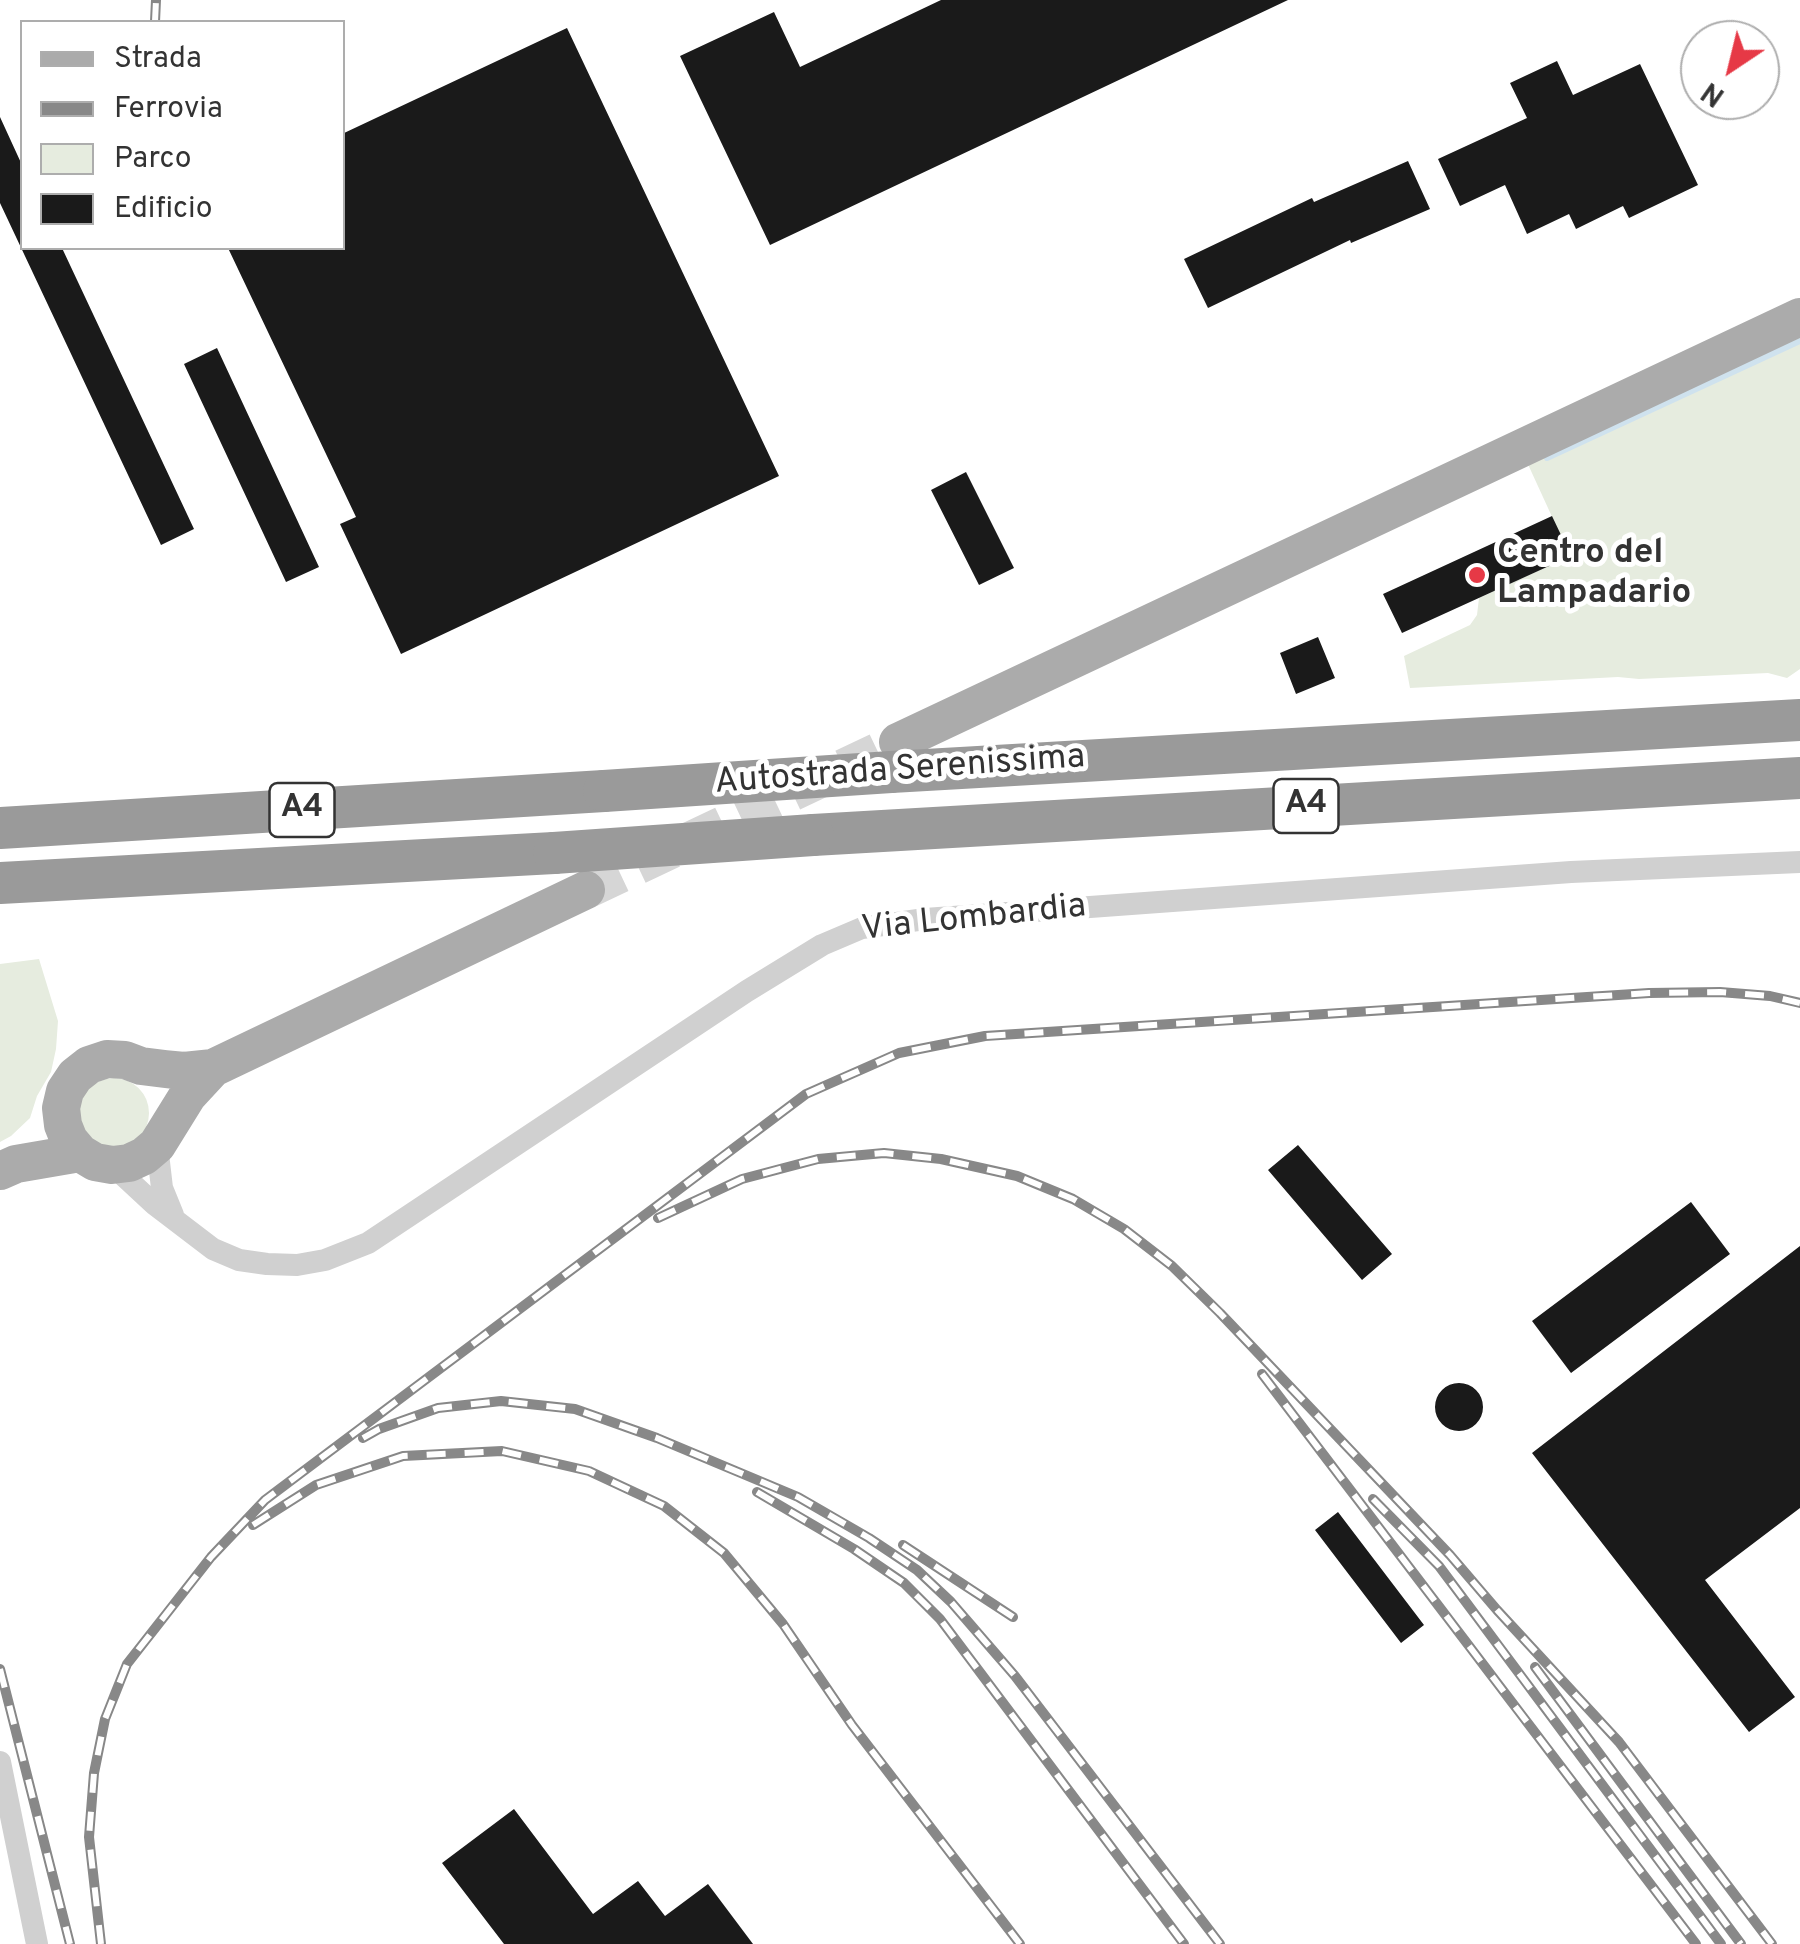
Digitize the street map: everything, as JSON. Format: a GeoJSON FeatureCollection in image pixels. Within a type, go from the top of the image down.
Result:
{"type":"FeatureCollection","features":[{"type":"Feature","properties":{"kind":"highway","name":"Autostrada Serenissima"},"geometry":{"type":"LineString","coordinates":[[0,828],[604,791],[894,757],[1800,720]]}},
{"type":"Feature","properties":{"kind":"highway","name":"Autostrada Serenissima"},"geometry":{"type":"LineString","coordinates":[[0,883],[1800,778]]}},
{"type":"Feature","properties":{"kind":"main road"},"geometry":{"type":"LineString","coordinates":[[894,757],[1800,318]]}},
{"type":"Feature","properties":{"kind":"main road"},"geometry":{"type":"LineString","coordinates":[[96,1159],[69,1140],[61,1108],[65,1091],[89,1065],[124,1060],[184,1071],[213,1068],[586,890]]}},
{"type":"Feature","properties":{"kind":"main road"},"geometry":{"type":"LineString","coordinates":[[141,1066],[155,1078],[164,1094],[168,1111],[161,1137]]}},
{"type":"Feature","properties":{"kind":"main road"},"geometry":{"type":"LineString","coordinates":[[8,1168],[96,1159],[129,1164],[144,1156],[161,1137],[188,1095],[213,1068]]}},
{"type":"Feature","properties":{"kind":"main road"},"geometry":{"type":"LineString","coordinates":[[8,1168],[61,1108]]}},
{"type":"Feature","properties":{"kind":"street","name":"Via Lombardia"},"geometry":{"type":"LineString","coordinates":[[96,1159],[212,1248],[239,1260],[297,1265],[324,1260],[368,1242],[747,991],[822,945],[862,928],[944,917],[1571,872],[1800,862]]}},
{"type":"Feature","properties":{"kind":"street","name":"Via Lombardia"},"geometry":{"type":"LineString","coordinates":[[161,1137],[164,1199],[189,1232]]}},
{"type":"Feature","properties":{"kind":"street"},"geometry":{"type":"LineString","coordinates":[[0,1762],[37,1944]]}},
{"type":"Feature","properties":{"kind":"green space"},"geometry":{"type":"Polygon","coordinates":[[[1800,336],[1800,669],[1787,678],[1768,673],[1410,688],[1404,656],[1470,625],[1477,615],[1479,598],[1570,556],[1526,460],[1800,336]]]}},
{"type":"Feature","properties":{"kind":"green space"},"geometry":{"type":"Polygon","coordinates":[[[39,959],[58,1021],[56,1049],[51,1072],[30,1118],[0,1142],[0,964],[39,959]]]}},
{"type":"Feature","properties":{"kind":"green space"},"geometry":{"type":"Polygon","coordinates":[[[114,1078],[138,1089],[149,1113],[138,1137],[114,1148],[90,1137],[79,1113],[90,1089],[114,1078]]]}},
{"type":"Feature","properties":{"kind":"building"},"geometry":{"type":"Polygon","coordinates":[[[941,0],[1288,0],[770,245],[680,56],[774,12],[800,67],[941,0]]]}},
{"type":"Feature","properties":{"kind":"building"},"geometry":{"type":"Polygon","coordinates":[[[567,28],[779,476],[401,654],[340,524],[356,517],[229,250],[345,250],[345,133],[567,28]]]}},
{"type":"Feature","properties":{"kind":"building"},"geometry":{"type":"Polygon","coordinates":[[[1557,61],[1573,95],[1640,64],[1698,185],[1629,218],[1623,206],[1576,229],[1569,214],[1527,234],[1505,185],[1460,206],[1438,159],[1527,118],[1510,83],[1557,61]]]}},
{"type":"Feature","properties":{"kind":"building"},"geometry":{"type":"Polygon","coordinates":[[[0,117],[20,161],[20,245],[0,203],[0,117]]]}},
{"type":"Feature","properties":{"kind":"building"},"geometry":{"type":"Polygon","coordinates":[[[1408,161],[1430,209],[1351,243],[1350,240],[1208,308],[1184,259],[1312,198],[1314,202],[1408,161]]]}},
{"type":"Feature","properties":{"kind":"building"},"geometry":{"type":"Polygon","coordinates":[[[22,250],[63,250],[194,529],[161,545],[22,250]]]}},
{"type":"Feature","properties":{"kind":"building"},"geometry":{"type":"Polygon","coordinates":[[[217,348],[319,567],[286,582],[184,364],[217,348]]]}},
{"type":"Feature","properties":{"kind":"building"},"geometry":{"type":"Polygon","coordinates":[[[966,472],[1014,568],[979,585],[931,490],[966,472]]]}},
{"type":"Feature","properties":{"kind":"building","name":"Centro del Lampadario"},"geometry":{"type":"Polygon","coordinates":[[[1552,516],[1571,556],[1402,633],[1383,594],[1552,516]]]}},
{"type":"Feature","properties":{"kind":"building"},"geometry":{"type":"Polygon","coordinates":[[[1318,637],[1335,678],[1296,694],[1280,653],[1318,637]]]}},
{"type":"Feature","properties":{"kind":"building"},"geometry":{"type":"Polygon","coordinates":[[[1298,1145],[1392,1254],[1362,1280],[1268,1170],[1298,1145]]]}},
{"type":"Feature","properties":{"kind":"building"},"geometry":{"type":"Polygon","coordinates":[[[1691,1202],[1730,1254],[1571,1373],[1532,1321],[1691,1202]]]}},
{"type":"Feature","properties":{"kind":"building"},"geometry":{"type":"Polygon","coordinates":[[[1800,1246],[1800,1508],[1705,1580],[1795,1697],[1749,1732],[1532,1453],[1800,1246]]]}},
{"type":"Feature","properties":{"kind":"building"},"geometry":{"type":"Polygon","coordinates":[[[1459,1383],[1476,1390],[1483,1407],[1476,1424],[1459,1431],[1442,1424],[1435,1407],[1442,1390],[1459,1383]]]}},
{"type":"Feature","properties":{"kind":"building"},"geometry":{"type":"Polygon","coordinates":[[[1338,1512],[1424,1625],[1401,1643],[1315,1530],[1338,1512]]]}},
{"type":"Feature","properties":{"kind":"building"},"geometry":{"type":"Polygon","coordinates":[[[514,1809],[593,1914],[638,1881],[665,1916],[708,1884],[753,1944],[504,1944],[442,1863],[514,1809]]]}},
{"type":"Feature","properties":{"kind":"waterway"},"geometry":{"type":"LineString","coordinates":[[1547,458],[1800,341]]}},
{"type":"Feature","properties":{"kind":"tunnel"},"geometry":{"type":"LineString","coordinates":[[586,890],[898,742]]}},
{"type":"Feature","properties":{"kind":"railway"},"geometry":{"type":"LineString","coordinates":[[155,20],[156,0]]}},
{"type":"Feature","properties":{"kind":"railway"},"geometry":{"type":"LineString","coordinates":[[101,1944],[89,1837],[94,1773],[105,1719],[127,1664],[211,1557],[265,1500],[806,1094],[899,1053],[985,1036],[1649,993],[1720,992],[1800,1003]]}},
{"type":"Feature","properties":{"kind":"railway"},"geometry":{"type":"LineString","coordinates":[[658,1218],[742,1179],[818,1159],[884,1153],[941,1159],[1017,1176],[1073,1199],[1124,1229],[1172,1266],[1220,1313],[1450,1555],[1619,1742],[1772,1944]]}},
{"type":"Feature","properties":{"kind":"railway"},"geometry":{"type":"LineString","coordinates":[[1262,1374],[1696,1944]]}},
{"type":"Feature","properties":{"kind":"railway"},"geometry":{"type":"LineString","coordinates":[[363,1438],[438,1408],[501,1401],[575,1409],[657,1438],[798,1497],[869,1538],[917,1570],[951,1602],[1015,1676],[1220,1944]]}},
{"type":"Feature","properties":{"kind":"railway"},"geometry":{"type":"LineString","coordinates":[[253,1525],[316,1485],[403,1456],[502,1451],[589,1471],[664,1506],[724,1553],[783,1624],[852,1725],[1020,1944]]}},
{"type":"Feature","properties":{"kind":"railway"},"geometry":{"type":"LineString","coordinates":[[757,1492],[904,1583],[940,1619],[1184,1944]]}},
{"type":"Feature","properties":{"kind":"railway"},"geometry":{"type":"LineString","coordinates":[[1373,1499],[1439,1566],[1721,1944]]}},
{"type":"Feature","properties":{"kind":"railway"},"geometry":{"type":"LineString","coordinates":[[903,1545],[1013,1617]]}},
{"type":"Feature","properties":{"kind":"railway"},"geometry":{"type":"LineString","coordinates":[[1535,1667],[1741,1944]]}},
{"type":"Feature","properties":{"kind":"railway"},"geometry":{"type":"LineString","coordinates":[[0,1669],[70,1944]]}},
{"type":"Feature","properties":{"kind":"place","name":"Centro del Lampadario"},"geometry":{"type":"Point","coordinates":[1477,575]}}]}
